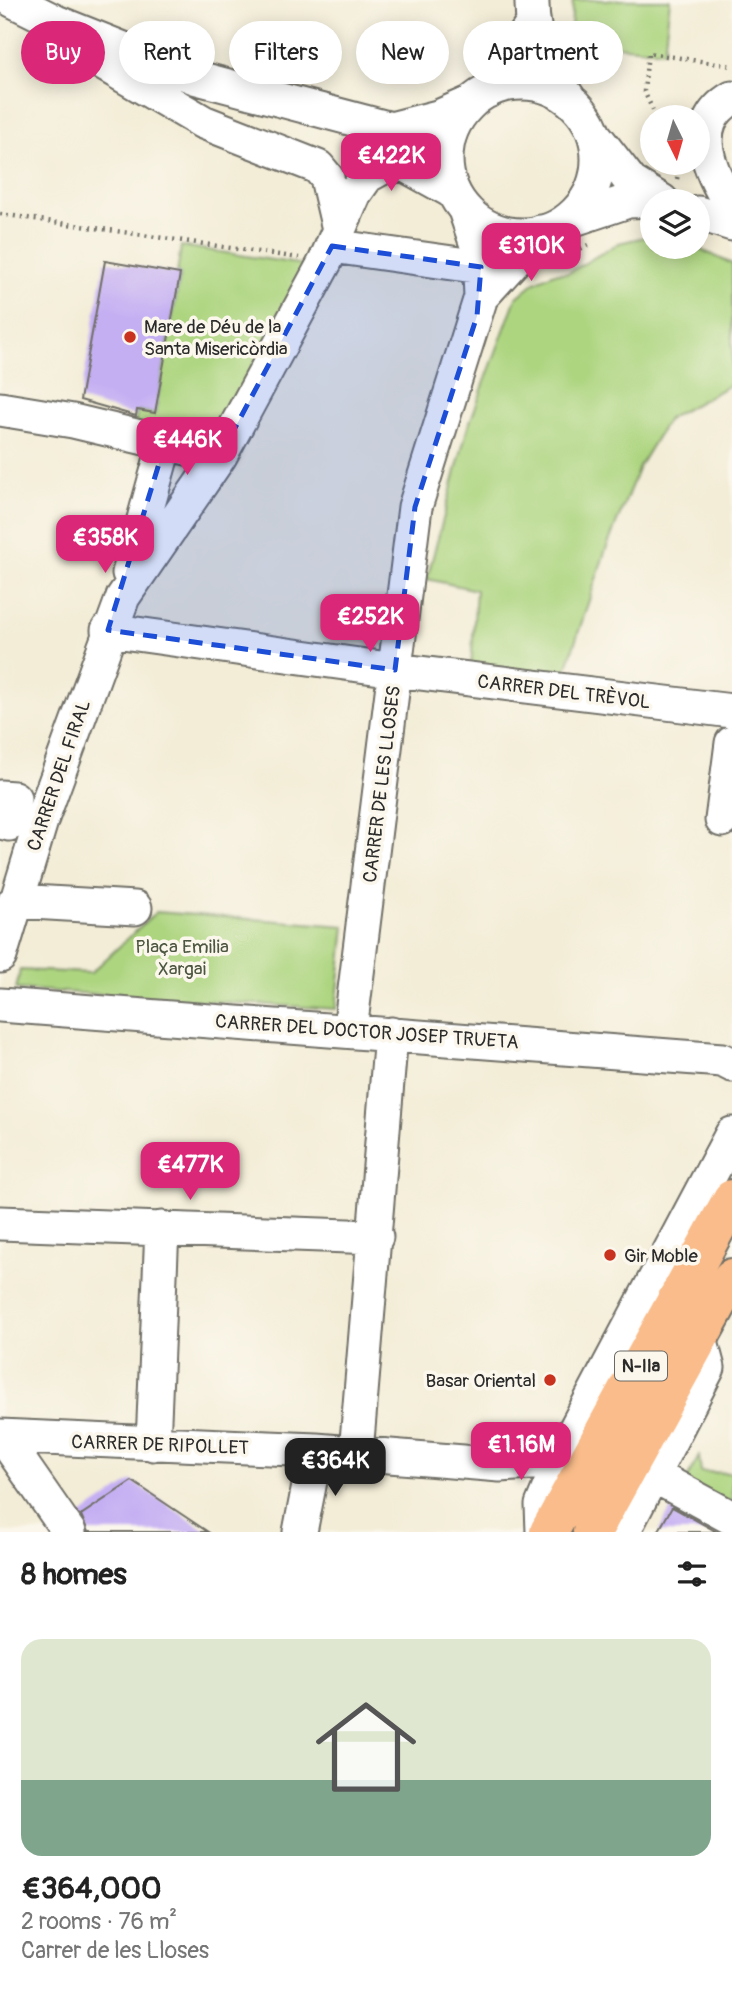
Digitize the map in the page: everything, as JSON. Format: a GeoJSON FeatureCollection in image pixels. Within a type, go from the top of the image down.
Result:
{"type":"FeatureCollection","features":[{"type":"Feature","properties":{"kind":"main road","name":"N-IIa"},"geometry":{"type":"LineString","coordinates":[[549,1532],[732,1199]]}},
{"type":"Feature","properties":{"kind":"main road","name":"N-IIa"},"geometry":{"type":"LineString","coordinates":[[592,1532],[732,1278]]}},
{"type":"Feature","properties":{"kind":"street"},"geometry":{"type":"LineString","coordinates":[[12,0],[54,21]]}},
{"type":"Feature","properties":{"kind":"street"},"geometry":{"type":"LineString","coordinates":[[481,282],[446,165],[448,140],[456,120],[479,97],[532,13]]}},
{"type":"Feature","properties":{"kind":"street"},"geometry":{"type":"LineString","coordinates":[[532,13],[549,69],[570,100],[586,116],[595,136],[631,182],[642,189]]}},
{"type":"Feature","properties":{"kind":"street"},"geometry":{"type":"LineString","coordinates":[[105,42],[194,77],[391,129],[438,117],[508,84],[529,83],[551,88],[570,100]]}},
{"type":"Feature","properties":{"kind":"street"},"geometry":{"type":"LineString","coordinates":[[105,65],[203,122],[318,167],[327,178],[335,236],[481,282]]}},
{"type":"Feature","properties":{"kind":"street"},"geometry":{"type":"LineString","coordinates":[[732,98],[715,115],[707,131],[706,152],[711,170],[732,207]]}},
{"type":"Feature","properties":{"kind":"street"},"geometry":{"type":"LineString","coordinates":[[391,129],[455,192],[482,224],[503,233],[526,235],[628,201],[640,201]]}},
{"type":"Feature","properties":{"kind":"street"},"geometry":{"type":"LineString","coordinates":[[550,228],[585,202],[595,181],[598,158],[595,136]]}},
{"type":"Feature","properties":{"kind":"street","name":"CARRER DEL FIRAL"},"geometry":{"type":"LineString","coordinates":[[123,597],[220,456],[368,176],[385,166],[405,165],[455,192]]}},
{"type":"Feature","properties":{"kind":"street"},"geometry":{"type":"LineString","coordinates":[[710,217],[732,224]]}},
{"type":"Feature","properties":{"kind":"street","name":"CARRER DE LES LLOSES"},"geometry":{"type":"LineString","coordinates":[[350,1030],[385,730],[396,670],[415,506],[481,282],[550,228]]}},
{"type":"Feature","properties":{"kind":"street"},"geometry":{"type":"LineString","coordinates":[[0,409],[73,421],[220,456]]}},
{"type":"Feature","properties":{"kind":"street","name":"CARRER DEL FIRAL"},"geometry":{"type":"LineString","coordinates":[[0,956],[15,901],[13,814],[123,597],[165,444]]}},
{"type":"Feature","properties":{"kind":"street","name":"CARRER DEL TRÈVOL"},"geometry":{"type":"LineString","coordinates":[[108,630],[396,670],[732,711]]}},
{"type":"Feature","properties":{"kind":"street"},"geometry":{"type":"LineString","coordinates":[[722,820],[732,743]]}},
{"type":"Feature","properties":{"kind":"street"},"geometry":{"type":"LineString","coordinates":[[15,901],[135,908]]}},
{"type":"Feature","properties":{"kind":"street","name":"CARRER DEL DOCTOR JOSEP TRUETA"},"geometry":{"type":"LineString","coordinates":[[0,1005],[722,1060],[732,1065]]}},
{"type":"Feature","properties":{"kind":"street"},"geometry":{"type":"LineString","coordinates":[[356,1453],[391,1034]]}},
{"type":"Feature","properties":{"kind":"street"},"geometry":{"type":"LineString","coordinates":[[543,1532],[541,1505],[567,1445],[732,1134]]}},
{"type":"Feature","properties":{"kind":"street"},"geometry":{"type":"LineString","coordinates":[[0,1223],[376,1237]]}},
{"type":"Feature","properties":{"kind":"street"},"geometry":{"type":"LineString","coordinates":[[153,1444],[162,1228]]}},
{"type":"Feature","properties":{"kind":"street"},"geometry":{"type":"LineString","coordinates":[[623,1532],[708,1368],[700,1338]]}},
{"type":"Feature","properties":{"kind":"street"},"geometry":{"type":"LineString","coordinates":[[2,1436],[69,1532]]}},
{"type":"Feature","properties":{"kind":"street","name":"CARRER DE RIPOLLET"},"geometry":{"type":"LineString","coordinates":[[2,1436],[316,1450],[499,1465],[531,1463],[567,1445]]}},
{"type":"Feature","properties":{"kind":"street"},"geometry":{"type":"LineString","coordinates":[[300,1532],[316,1450]]}},
{"type":"Feature","properties":{"kind":"street"},"geometry":{"type":"LineString","coordinates":[[653,1475],[732,1518]]}},
{"type":"Feature","properties":{"kind":"path"},"geometry":{"type":"LineString","coordinates":[[650,105],[644,91],[648,53],[732,66]]}},
{"type":"Feature","properties":{"kind":"highlighted area"},"geometry":{"type":"Polygon","coordinates":[[[332,246],[481,267],[477,316],[415,507],[395,670],[108,630],[165,444],[220,456],[332,246]]]}},
{"type":"Feature","properties":{"kind":"green space"},"geometry":{"type":"Polygon","coordinates":[[[573,0],[670,0],[664,51],[623,47],[623,21],[571,21],[573,0]]]}},
{"type":"Feature","properties":{"kind":"green space"},"geometry":{"type":"Polygon","coordinates":[[[640,238],[640,259],[710,259],[710,254],[732,264],[732,384],[668,419],[639,467],[605,552],[563,679],[471,668],[476,590],[427,579],[467,430],[516,298],[535,282],[554,273],[568,273],[619,243],[640,238]]]}},
{"type":"Feature","properties":{"kind":"green space"},"geometry":{"type":"Polygon","coordinates":[[[181,246],[304,265],[216,439],[135,425],[137,410],[155,413],[180,275],[177,274],[181,246]]]}},
{"type":"Feature","properties":{"kind":"green space","name":"Plaça Emilia Xargai"},"geometry":{"type":"Polygon","coordinates":[[[156,912],[345,926],[336,1009],[16,989],[20,970],[91,973],[156,912]]]}},
{"type":"Feature","properties":{"kind":"green space"},"geometry":{"type":"Polygon","coordinates":[[[699,1456],[701,1472],[732,1473],[732,1532],[675,1501],[699,1456]]]}},
{"type":"Feature","properties":{"kind":"building","name":"Mare de Déu de la Santa Misericòrdia"},"geometry":{"type":"Polygon","coordinates":[[[105,261],[180,274],[155,413],[137,410],[136,416],[80,400],[105,261]]]}},
{"type":"Feature","properties":{"kind":"building"},"geometry":{"type":"Polygon","coordinates":[[[132,1481],[208,1532],[88,1532],[81,1515],[132,1481]]]}},
{"type":"Feature","properties":{"kind":"building"},"geometry":{"type":"Polygon","coordinates":[[[672,1507],[717,1532],[658,1532],[672,1507]]]}},
{"type":"Feature","properties":{"kind":"place","name":"Mare de Déu de la Santa Misericòrdia"},"geometry":{"type":"Point","coordinates":[130,337]}},
{"type":"Feature","properties":{"kind":"place","name":"Gir Moble"},"geometry":{"type":"Point","coordinates":[610,1255]}},
{"type":"Feature","properties":{"kind":"place","name":"Basar Oriental"},"geometry":{"type":"Point","coordinates":[550,1380]}}]}
